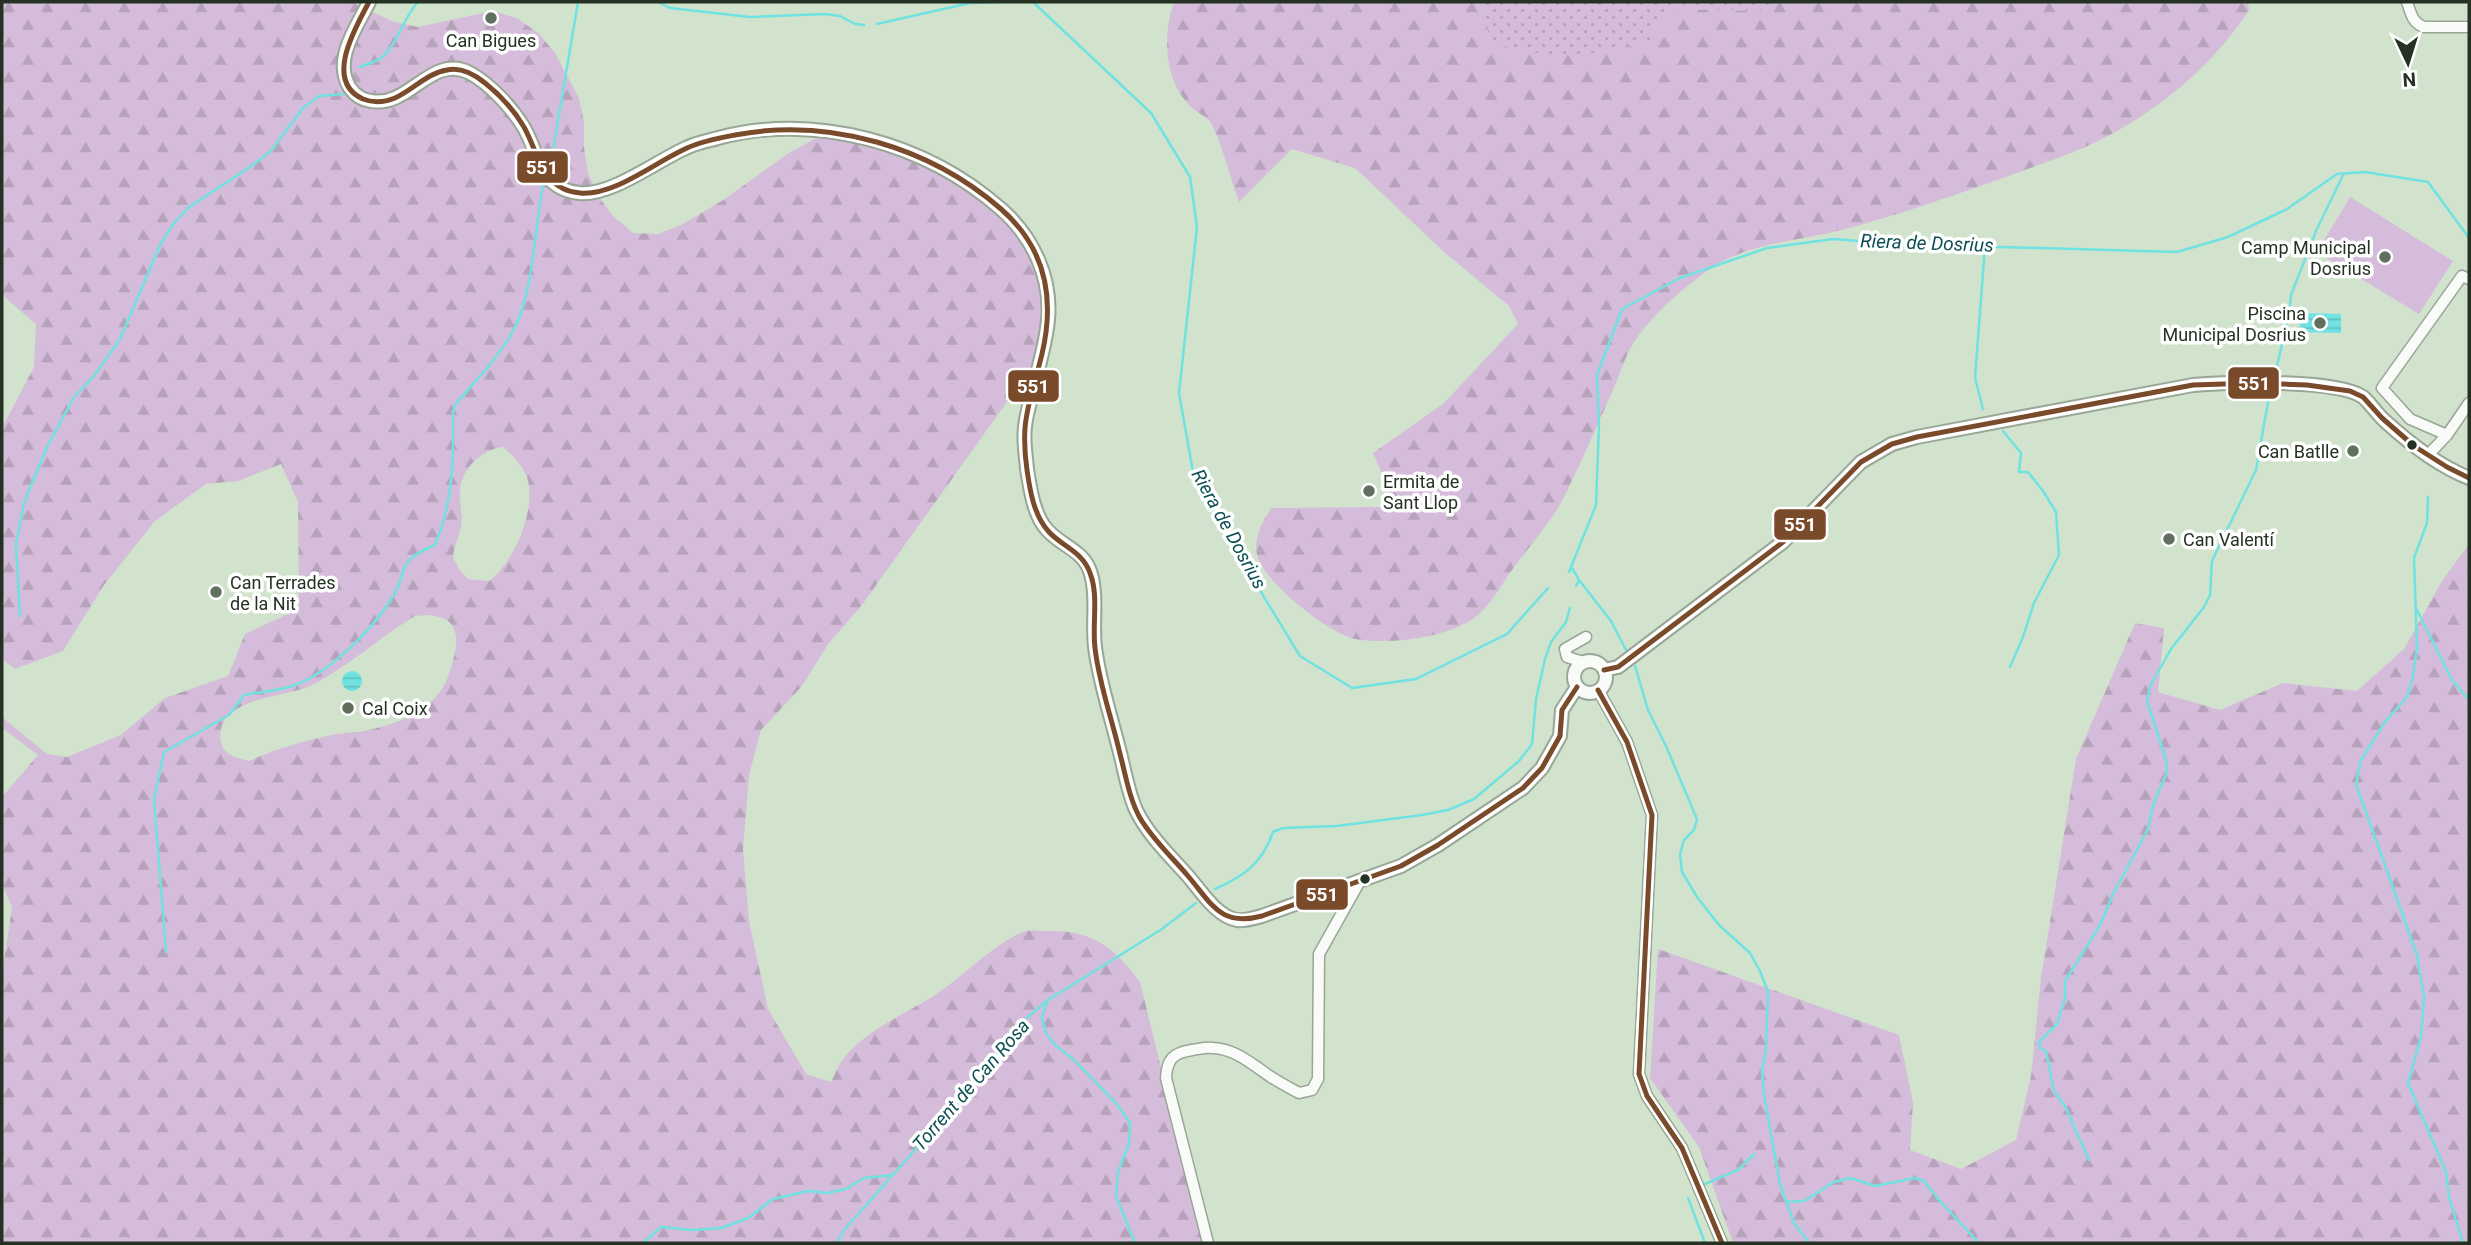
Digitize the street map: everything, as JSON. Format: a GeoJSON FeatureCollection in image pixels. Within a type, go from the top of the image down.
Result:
{"type":"FeatureCollection","features":[{"type":"Feature","properties":{"kind":"street"},"geometry":{"type":"LineString","coordinates":[[369,2],[349,41],[344,61],[346,80],[355,94],[374,102],[387,101],[400,96],[441,69],[464,70],[498,96],[522,124],[538,164],[546,176],[575,193],[597,192],[688,147],[743,132],[799,128],[852,135],[898,148],[958,176],[1000,208],[1021,229],[1040,260],[1049,296],[1048,323],[1024,428],[1027,470],[1035,505],[1042,525],[1058,541],[1086,559],[1093,579],[1098,667],[1137,811],[1150,833],[1220,913],[1239,920],[1262,916],[1401,866],[1438,845],[1523,788],[1542,768],[1560,736],[1562,710],[1577,687],[1575,670],[1583,662]]}},
{"type":"Feature","properties":{"kind":"street"},"geometry":{"type":"LineString","coordinates":[[2407,2],[2413,21],[2418,25],[2469,27]]}},
{"type":"Feature","properties":{"kind":"street"},"geometry":{"type":"LineString","coordinates":[[2447,435],[2410,419],[2382,388],[2462,276],[2469,279]]}},
{"type":"Feature","properties":{"kind":"street"},"geometry":{"type":"LineString","coordinates":[[1604,670],[1618,667],[1783,542],[1860,462],[1892,444],[1917,437],[2193,385],[2217,383],[2330,386],[2350,390],[2365,398],[2398,434],[2469,478]]}},
{"type":"Feature","properties":{"kind":"street"},"geometry":{"type":"LineString","coordinates":[[2428,455],[2447,435],[2469,403]]}},
{"type":"Feature","properties":{"kind":"street"},"geometry":{"type":"LineString","coordinates":[[1577,687],[1587,692],[1598,690],[1605,682],[1604,670],[1596,662],[1583,662],[1567,657],[1565,649],[1586,637]]}},
{"type":"Feature","properties":{"kind":"street"},"geometry":{"type":"LineString","coordinates":[[1598,690],[1627,742],[1653,815],[1639,1074],[1647,1096],[1682,1148],[1723,1243]]}},
{"type":"Feature","properties":{"kind":"street"},"geometry":{"type":"LineString","coordinates":[[1208,1243],[1166,1077],[1166,1066],[1170,1058],[1183,1052],[1212,1047],[1244,1058],[1272,1078],[1300,1093],[1312,1090],[1318,1079],[1319,954],[1360,881]]}},
{"type":"Feature","properties":{"kind":"green space"},"geometry":{"type":"Polygon","coordinates":[[[2,2],[351,2],[394,22],[418,27],[493,11],[517,18],[539,34],[555,53],[579,98],[584,122],[588,173],[598,196],[613,216],[633,233],[658,234],[681,225],[725,199],[787,154],[831,130],[881,139],[1011,217],[1048,282],[1037,356],[862,605],[829,643],[802,686],[761,730],[749,775],[743,850],[749,921],[768,1009],[806,1074],[831,1082],[843,1059],[863,1039],[946,988],[999,946],[1021,933],[1063,931],[1090,937],[1111,950],[1140,982],[1204,1243],[2,1243],[2,974],[12,908],[2,883],[2,797],[38,755],[2,728],[2,717],[47,754],[67,757],[121,735],[165,698],[228,676],[245,634],[299,609],[298,502],[281,464],[238,481],[206,484],[155,521],[104,585],[63,651],[15,669],[2,659],[2,428],[34,367],[36,324],[2,295],[2,2]],[[503,447],[480,456],[464,475],[461,483],[461,521],[453,557],[468,579],[489,581],[499,572],[515,548],[526,519],[529,504],[527,477],[517,461],[503,447]],[[415,616],[318,682],[296,691],[248,703],[238,709],[228,716],[222,725],[222,746],[234,757],[249,761],[311,740],[397,722],[422,709],[441,691],[454,658],[456,645],[455,632],[450,623],[437,616],[415,616]]]}},
{"type":"Feature","properties":{"kind":"green space"},"geometry":{"type":"Polygon","coordinates":[[[1174,2],[1484,2],[1489,39],[1527,52],[1569,55],[1611,50],[1649,41],[1663,17],[1679,9],[1758,11],[1769,9],[1770,2],[2248,2],[2249,10],[2219,50],[2182,86],[2120,130],[2098,141],[2039,165],[1903,212],[1842,230],[1742,253],[1702,274],[1657,314],[1638,336],[1560,504],[1488,605],[1466,623],[1436,634],[1402,640],[1369,641],[1343,635],[1330,628],[1286,594],[1258,558],[1256,545],[1261,526],[1271,508],[1380,507],[1389,490],[1373,453],[1443,404],[1518,324],[1509,306],[1443,251],[1355,168],[1292,149],[1239,202],[1211,122],[1192,108],[1183,97],[1171,72],[1167,43],[1174,2]]]}},
{"type":"Feature","properties":{"kind":"green space"},"geometry":{"type":"Polygon","coordinates":[[[1484,2],[1770,2],[1769,9],[1758,11],[1679,9],[1663,17],[1650,41],[1590,54],[1548,55],[1507,47],[1489,39],[1484,2]]]}},
{"type":"Feature","properties":{"kind":"green space","name":"Camp Municipal Dosrius"},"geometry":{"type":"Polygon","coordinates":[[[2350,197],[2453,261],[2419,314],[2317,252],[2350,197]]]}},
{"type":"Feature","properties":{"kind":"green space"},"geometry":{"type":"Polygon","coordinates":[[[2469,544],[2469,1243],[1733,1243],[1699,1147],[1650,1078],[1658,949],[1899,1035],[1913,1102],[1910,1150],[1961,1169],[2016,1140],[2031,1076],[2041,978],[2076,759],[2135,623],[2164,628],[2158,692],[2220,710],[2283,683],[2357,691],[2404,649],[2442,581],[2469,544]]]}},
{"type":"Feature","properties":{"kind":"water","name":"Piscina Municipal Dosrius"},"geometry":{"type":"Polygon","coordinates":[[[2299,313],[2341,314],[2341,333],[2300,332],[2299,313]]]}},
{"type":"Feature","properties":{"kind":"water"},"geometry":{"type":"Polygon","coordinates":[[[352,671],[359,674],[362,681],[359,688],[352,691],[345,688],[342,681],[345,674],[352,671]]]}},
{"type":"Feature","properties":{"kind":"waterway"},"geometry":{"type":"LineString","coordinates":[[360,67],[379,59],[387,52],[418,2]]}},
{"type":"Feature","properties":{"kind":"waterway"},"geometry":{"type":"LineString","coordinates":[[551,162],[578,2]]}},
{"type":"Feature","properties":{"kind":"waterway"},"geometry":{"type":"LineString","coordinates":[[658,2],[670,8],[750,17],[826,14],[864,25]]}},
{"type":"Feature","properties":{"kind":"waterway","name":"Riera de Dosrius"},"geometry":{"type":"LineString","coordinates":[[877,24],[970,3],[1005,2]]}},
{"type":"Feature","properties":{"kind":"waterway","name":"Riera de Dosrius"},"geometry":{"type":"LineString","coordinates":[[1033,2],[1151,113],[1190,177],[1197,227],[1179,393],[1193,472],[1242,561],[1300,656],[1352,688],[1416,679],[1507,634],[1548,588]]}},
{"type":"Feature","properties":{"kind":"waterway"},"geometry":{"type":"LineString","coordinates":[[20,616],[16,544],[24,503],[47,447],[74,397],[94,376],[120,339],[161,243],[189,207],[270,152],[303,108],[319,96],[343,94]]}},
{"type":"Feature","properties":{"kind":"waterway","name":"Riera de Dosrius"},"geometry":{"type":"LineString","coordinates":[[1569,572],[1596,505],[1599,425],[1597,375],[1622,309],[1680,278],[1767,248],[1833,239],[1897,244],[2177,252],[2228,237],[2287,209],[2337,174],[2365,172],[2428,182],[2469,238]]}},
{"type":"Feature","properties":{"kind":"waterway"},"geometry":{"type":"LineString","coordinates":[[2275,374],[2291,295],[2316,231],[2344,173]]}},
{"type":"Feature","properties":{"kind":"waterway"},"geometry":{"type":"LineString","coordinates":[[166,952],[154,799],[164,752],[229,715],[244,695],[292,686],[333,662],[347,651],[382,613],[396,590],[407,562],[435,545],[449,496],[453,412],[456,404],[501,350],[520,316],[529,280],[543,186]]}},
{"type":"Feature","properties":{"kind":"waterway"},"geometry":{"type":"LineString","coordinates":[[1983,409],[1975,378],[1985,246]]}},
{"type":"Feature","properties":{"kind":"waterway"},"geometry":{"type":"LineString","coordinates":[[2089,1160],[2065,1106],[2054,1091],[2046,1051],[2040,1048],[2039,1042],[2057,1024],[2065,998],[2065,981],[2100,925],[2113,894],[2148,829],[2153,805],[2167,772],[2166,760],[2147,701],[2150,686],[2171,649],[2204,607],[2210,595],[2212,561],[2256,470],[2270,391]]}},
{"type":"Feature","properties":{"kind":"waterway"},"geometry":{"type":"LineString","coordinates":[[2003,431],[2021,453],[2019,472],[2028,472],[2056,512],[2059,555],[2034,603],[2010,667]]}},
{"type":"Feature","properties":{"kind":"waterway"},"geometry":{"type":"LineString","coordinates":[[2428,497],[2427,523],[2414,558],[2417,648],[2413,676],[2407,697],[2385,722],[2361,760],[2356,784],[2417,955],[2424,997],[2421,1037],[2408,1083],[2446,1172],[2449,1197],[2463,1243]]}},
{"type":"Feature","properties":{"kind":"waterway","name":"Torrent de Can Rosa"},"geometry":{"type":"LineString","coordinates":[[1572,568],[1579,580],[1576,586]]}},
{"type":"Feature","properties":{"kind":"waterway"},"geometry":{"type":"LineString","coordinates":[[1579,580],[1611,621],[1626,650]]}},
{"type":"Feature","properties":{"kind":"waterway","name":"Torrent de Can Rosa"},"geometry":{"type":"LineString","coordinates":[[1215,889],[1251,868],[1263,853],[1273,832],[1283,828],[1337,826],[1422,815],[1448,810],[1474,799],[1519,761],[1532,744],[1536,699],[1545,659],[1551,642],[1566,622],[1570,608]]}},
{"type":"Feature","properties":{"kind":"waterway"},"geometry":{"type":"LineString","coordinates":[[2417,610],[2452,680],[2469,700]]}},
{"type":"Feature","properties":{"kind":"waterway"},"geometry":{"type":"LineString","coordinates":[[1635,666],[1648,710],[1697,819],[1694,830],[1684,840],[1680,854],[1682,872],[1719,925],[1750,953],[1768,992],[1766,1049],[1762,1071],[1764,1095],[1780,1184],[1794,1223],[1809,1243]]}},
{"type":"Feature","properties":{"kind":"waterway","name":"Torrent de Can Rosa"},"geometry":{"type":"LineString","coordinates":[[837,1243],[844,1230],[986,1070],[1021,1023],[1048,1000],[1162,929],[1196,903]]}},
{"type":"Feature","properties":{"kind":"waterway"},"geometry":{"type":"LineString","coordinates":[[1047,1001],[1042,1017],[1046,1033],[1056,1046],[1073,1059],[1115,1102],[1130,1123],[1129,1143],[1118,1172],[1116,1196],[1135,1243]]}},
{"type":"Feature","properties":{"kind":"waterway"},"geometry":{"type":"LineString","coordinates":[[1705,1184],[1738,1170],[1754,1154]]}},
{"type":"Feature","properties":{"kind":"waterway"},"geometry":{"type":"LineString","coordinates":[[643,1243],[661,1227],[693,1230],[722,1228],[748,1218],[773,1199],[808,1191],[828,1193],[846,1189],[864,1178],[893,1175]]}},
{"type":"Feature","properties":{"kind":"waterway"},"geometry":{"type":"LineString","coordinates":[[1787,1202],[1804,1201],[1834,1182],[1851,1178],[1875,1186],[1915,1178],[1924,1181],[1979,1243]]}},
{"type":"Feature","properties":{"kind":"waterway"},"geometry":{"type":"LineString","coordinates":[[1688,1198],[1705,1243]]}},
{"type":"Feature","properties":{"kind":"transit line","name":"551"},"geometry":{"type":"LineString","coordinates":[[369,2],[346,53],[345,80],[351,91],[363,99],[383,101],[402,95],[440,72],[452,69],[472,74],[491,88],[511,109],[524,127],[543,169],[557,185],[567,190],[593,193],[607,189],[699,143],[771,130],[806,130],[877,142],[910,154],[973,187],[1016,224],[1037,258],[1047,294],[1046,334],[1025,428],[1026,465],[1034,503],[1044,526],[1083,560],[1093,582],[1094,639],[1099,675],[1136,810],[1157,841],[1211,904],[1226,916],[1248,919],[1262,916],[1401,866],[1438,845],[1523,788],[1542,768],[1560,736],[1562,710],[1577,687]]}},
{"type":"Feature","properties":{"kind":"transit line","name":"551"},"geometry":{"type":"LineString","coordinates":[[1604,670],[1618,667],[1783,542],[1861,462],[1892,444],[1917,437],[2193,385],[2307,385],[2350,391],[2363,397],[2414,446],[2469,478]]}},
{"type":"Feature","properties":{"kind":"transit line","name":"551"},"geometry":{"type":"LineString","coordinates":[[1598,690],[1627,742],[1652,815],[1639,1074],[1647,1096],[1682,1148],[1722,1243]]}},
{"type":"Feature","properties":{"kind":"place","name":"Can Bigues"},"geometry":{"type":"Point","coordinates":[491,18]}},
{"type":"Feature","properties":{"kind":"place","name":"Camp Municipal Dosrius"},"geometry":{"type":"Point","coordinates":[2385,257]}},
{"type":"Feature","properties":{"kind":"place","name":"Piscina Municipal Dosrius"},"geometry":{"type":"Point","coordinates":[2320,323]}},
{"type":"Feature","properties":{"kind":"place","name":"Can Batlle"},"geometry":{"type":"Point","coordinates":[2353,451]}},
{"type":"Feature","properties":{"kind":"place","name":"Ermita de Sant Llop"},"geometry":{"type":"Point","coordinates":[1369,491]}},
{"type":"Feature","properties":{"kind":"place","name":"Can Valentí"},"geometry":{"type":"Point","coordinates":[2169,539]}},
{"type":"Feature","properties":{"kind":"place","name":"Can Terrades de la Nit"},"geometry":{"type":"Point","coordinates":[216,592]}},
{"type":"Feature","properties":{"kind":"place","name":"Cal Coix"},"geometry":{"type":"Point","coordinates":[348,708]}}]}
